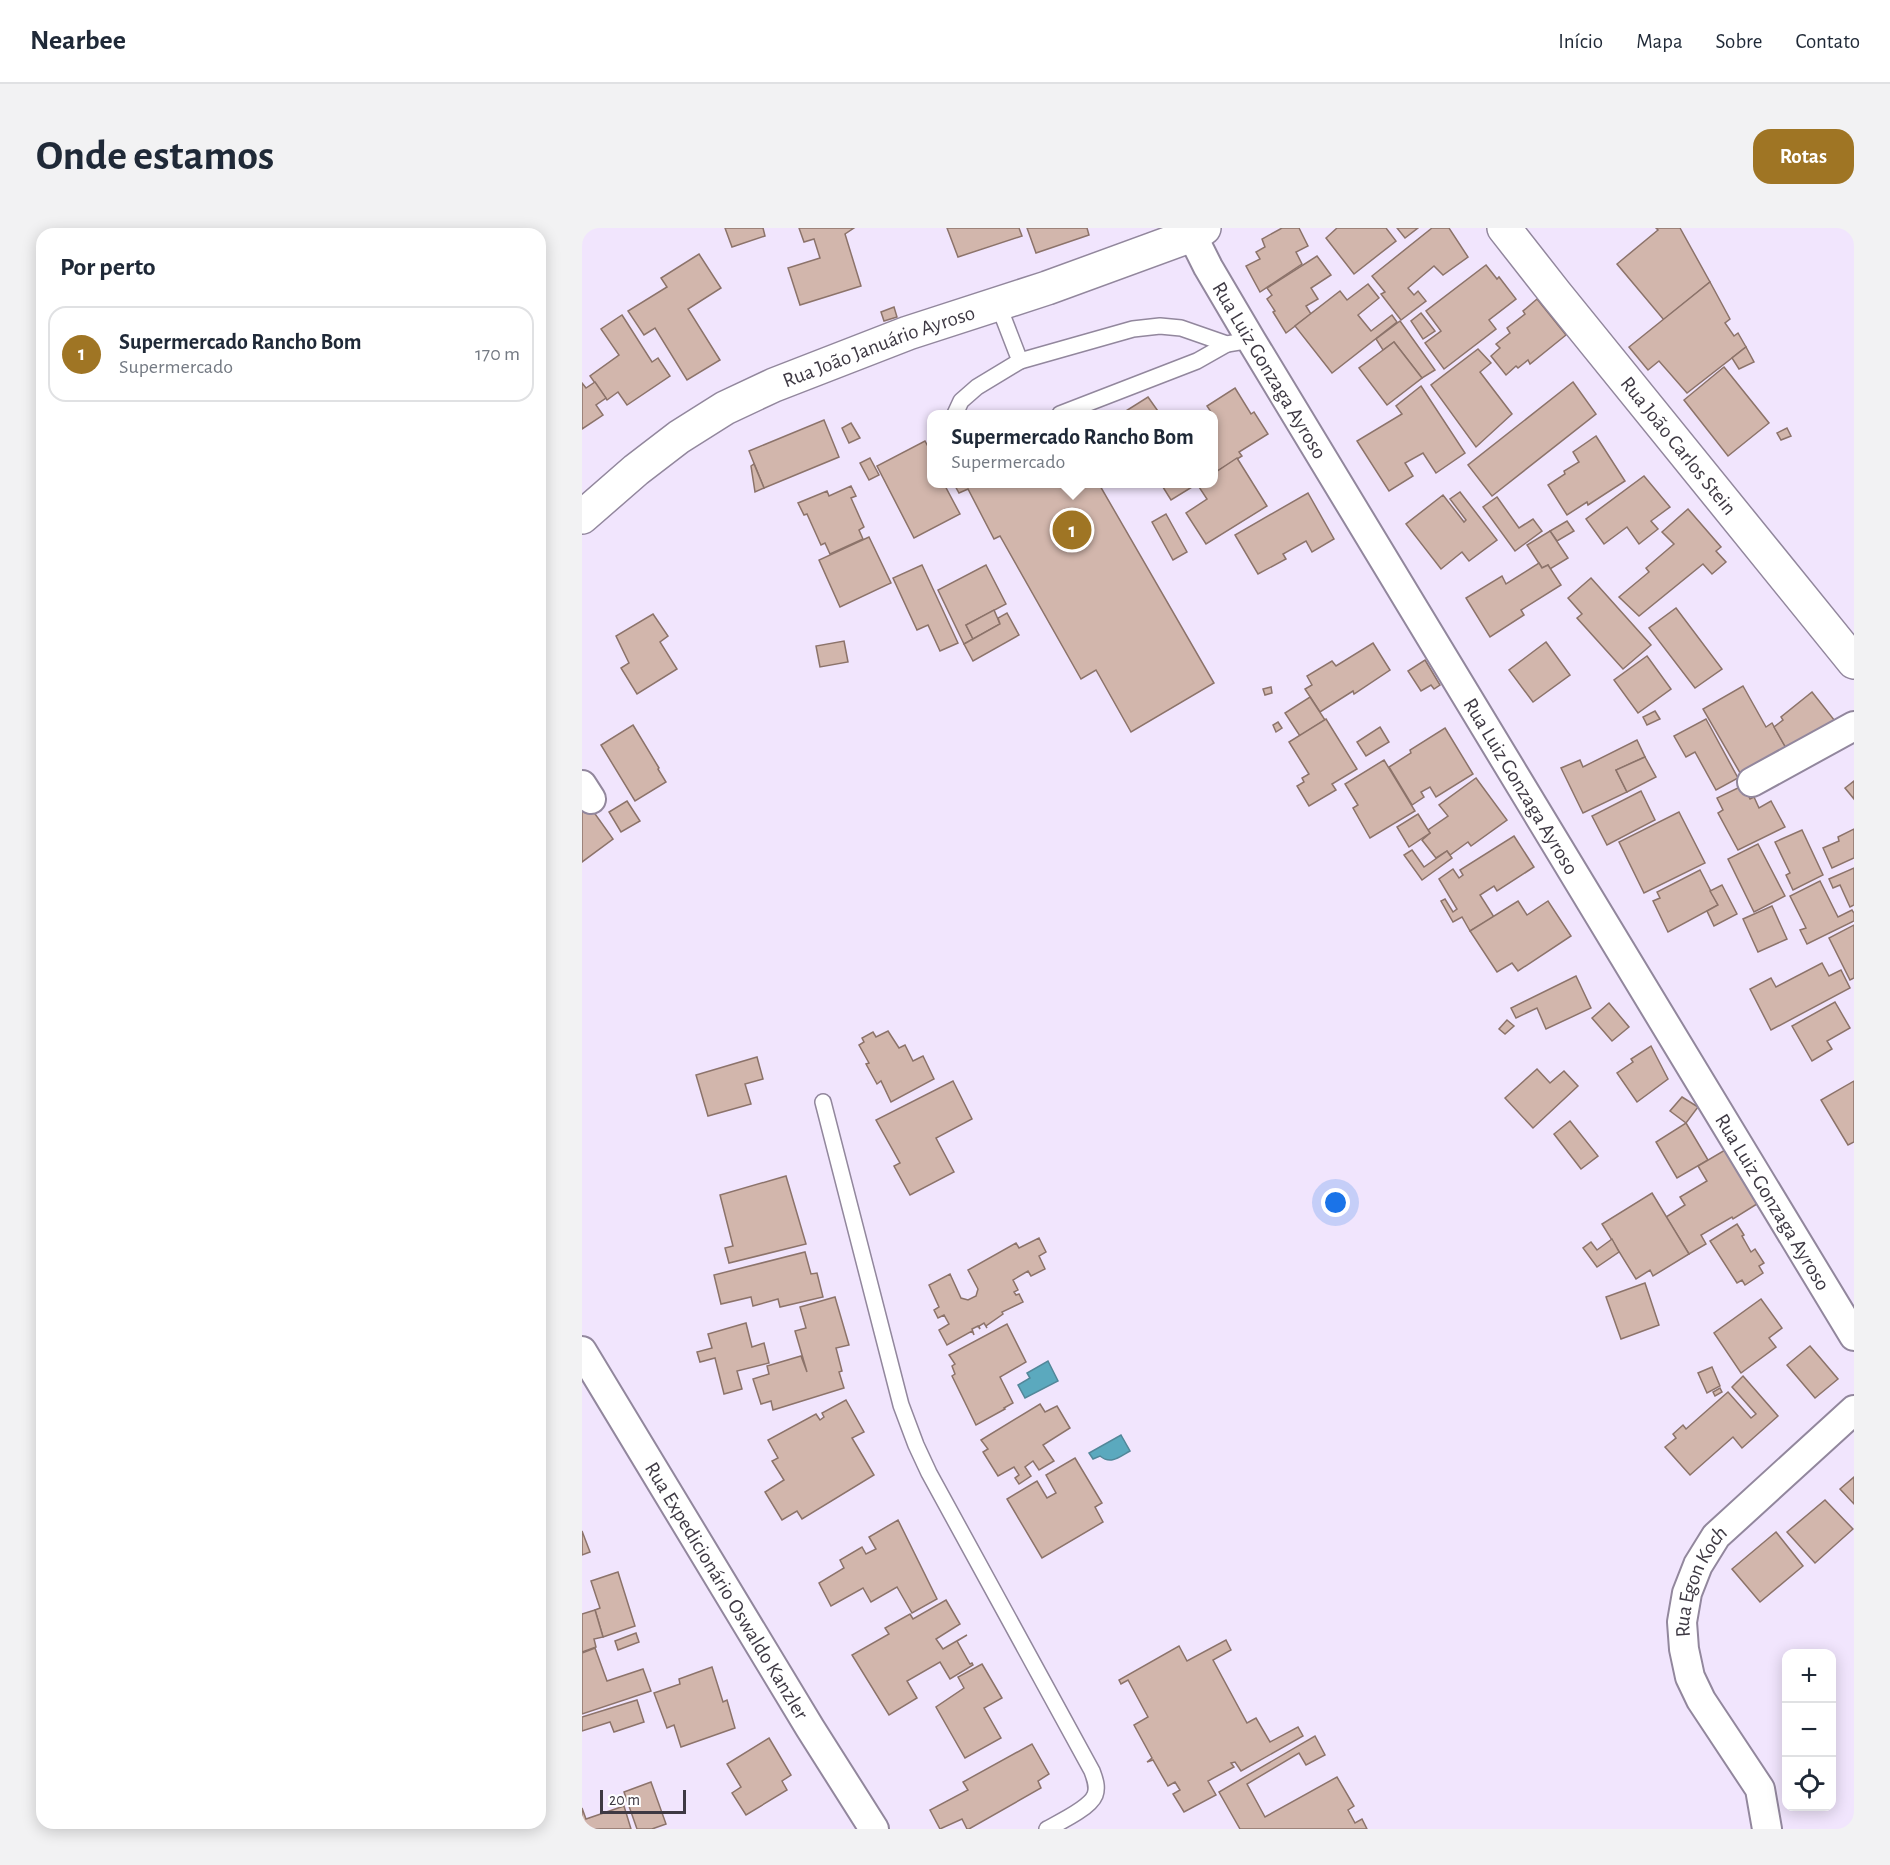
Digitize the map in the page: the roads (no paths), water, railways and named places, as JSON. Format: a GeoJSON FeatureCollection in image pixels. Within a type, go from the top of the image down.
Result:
{"type":"FeatureCollection","features":[{"type":"Feature","properties":{"kind":"main road","name":"Rua João Carlos Stein"},"geometry":{"type":"LineString","coordinates":[[1504,228],[1854,662]]}},
{"type":"Feature","properties":{"kind":"main road","name":"Rua João Januário Ayroso"},"geometry":{"type":"LineString","coordinates":[[582,517],[628,476],[679,437],[725,408],[774,385],[908,333],[1047,288],[1198,232]]}},
{"type":"Feature","properties":{"kind":"street","name":"Rua Luiz Gonzaga Ayroso"},"geometry":{"type":"LineString","coordinates":[[1198,232],[1208,267],[1239,342],[1854,1336]]}},
{"type":"Feature","properties":{"kind":"street"},"geometry":{"type":"LineString","coordinates":[[1752,782],[1854,726]]}},
{"type":"Feature","properties":{"kind":"street","name":"Rua Expedicionário Oswaldo Kanzler"},"geometry":{"type":"LineString","coordinates":[[582,1351],[810,1728],[874,1829]]}},
{"type":"Feature","properties":{"kind":"street","name":"Rua Egon Koch"},"geometry":{"type":"LineString","coordinates":[[1767,1829],[1760,1789],[1701,1700],[1690,1677],[1684,1649],[1682,1622],[1687,1593],[1698,1565],[1716,1536],[1854,1410]]}},
{"type":"Feature","properties":{"kind":"lane"},"geometry":{"type":"LineString","coordinates":[[998,304],[1020,361]]}},
{"type":"Feature","properties":{"kind":"lane"},"geometry":{"type":"LineString","coordinates":[[957,410],[961,401],[977,387],[1020,361],[1133,329],[1160,326],[1181,328],[1239,342]]}},
{"type":"Feature","properties":{"kind":"lane"},"geometry":{"type":"LineString","coordinates":[[1071,410],[1197,362],[1239,342]]}},
{"type":"Feature","properties":{"kind":"lane"},"geometry":{"type":"LineString","coordinates":[[823,1102],[901,1405],[916,1445],[1097,1784],[1095,1796],[1088,1805],[1047,1829]]}},
{"type":"Feature","properties":{"kind":"water"},"geometry":{"type":"Polygon","coordinates":[[[1048,1361],[1058,1381],[1025,1398],[1018,1385],[1030,1378],[1027,1373],[1048,1361]]]}},
{"type":"Feature","properties":{"kind":"water"},"geometry":{"type":"Polygon","coordinates":[[[1121,1435],[1130,1451],[1111,1460],[1100,1456],[1093,1459],[1089,1453],[1121,1435]]]}},
{"type":"Feature","properties":{"kind":"place","name":"Supermercado Rancho Bom"},"geometry":{"type":"Point","coordinates":[1072,530]}}]}
